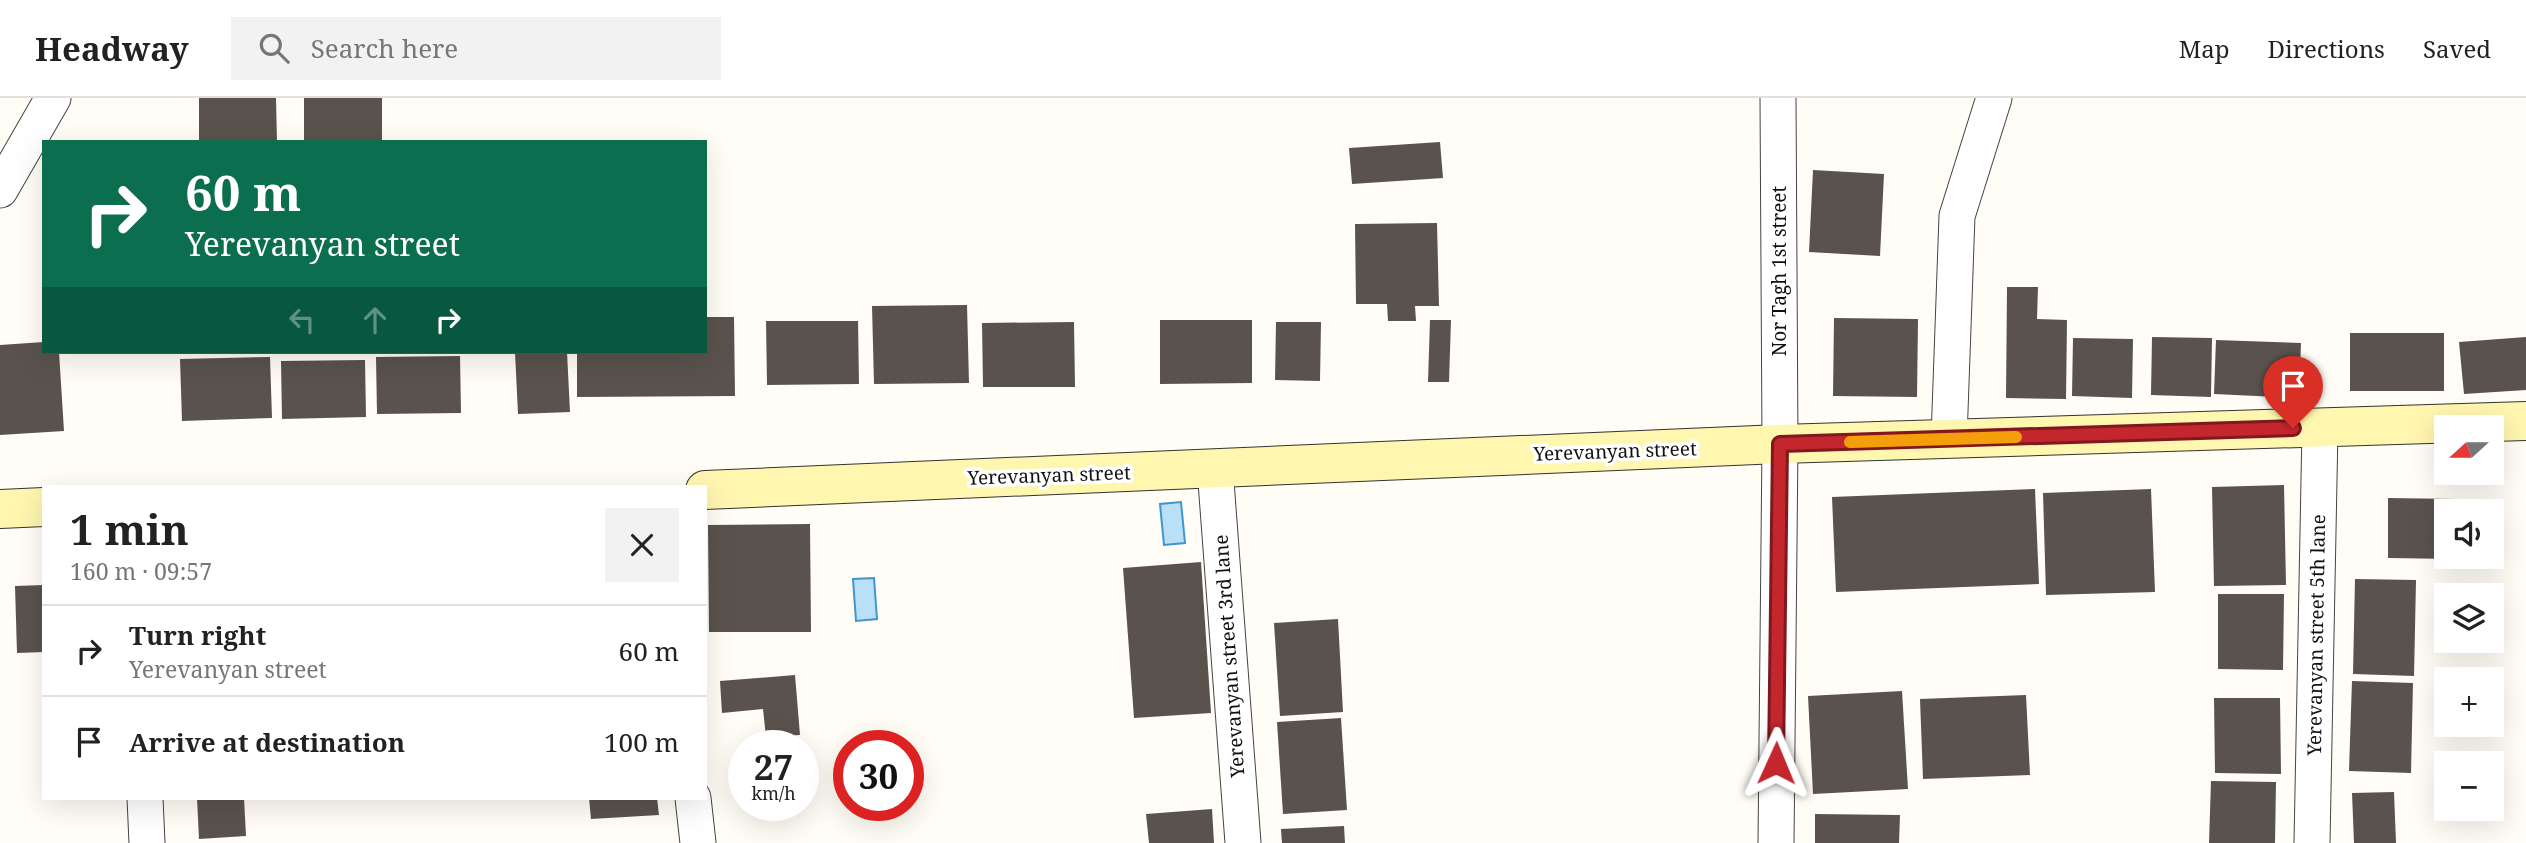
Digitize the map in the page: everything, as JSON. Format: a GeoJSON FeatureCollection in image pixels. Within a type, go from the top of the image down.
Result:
{"type":"FeatureCollection","features":[{"type":"Feature","properties":{"kind":"main road","name":"Yerevanyan street"},"geometry":{"type":"LineString","coordinates":[[707,490],[1780,444],[2526,421]]}},
{"type":"Feature","properties":{"kind":"main road"},"geometry":{"type":"LineString","coordinates":[[0,509],[42,507]]}},
{"type":"Feature","properties":{"kind":"street"},"geometry":{"type":"LineString","coordinates":[[0,190],[53,98]]}},
{"type":"Feature","properties":{"kind":"street","name":"Nor Tagh 1st street"},"geometry":{"type":"LineString","coordinates":[[1776,843],[1780,444],[1778,98]]}},
{"type":"Feature","properties":{"kind":"street"},"geometry":{"type":"LineString","coordinates":[[1949,439],[1957,216],[1994,98]]}},
{"type":"Feature","properties":{"kind":"street","name":"Yerevanyan street 5th lane"},"geometry":{"type":"LineString","coordinates":[[2312,843],[2320,428]]}},
{"type":"Feature","properties":{"kind":"street","name":"Yerevanyan street 3rd lane"},"geometry":{"type":"LineString","coordinates":[[1215,468],[1243,843]]}},
{"type":"Feature","properties":{"kind":"street"},"geometry":{"type":"LineString","coordinates":[[145,800],[147,843]]}},
{"type":"Feature","properties":{"kind":"street"},"geometry":{"type":"LineString","coordinates":[[693,800],[698,843]]}},
{"type":"Feature","properties":{"kind":"water"},"geometry":{"type":"Polygon","coordinates":[[[1181,502],[1185,543],[1164,545],[1160,504],[1181,502]]]}},
{"type":"Feature","properties":{"kind":"water"},"geometry":{"type":"Polygon","coordinates":[[[874,578],[877,619],[856,621],[853,579],[874,578]]]}},
{"type":"Feature","properties":{"kind":"building"},"geometry":{"type":"Polygon","coordinates":[[[199,98],[276,98],[277,140],[199,140],[199,98]]]}},
{"type":"Feature","properties":{"kind":"building"},"geometry":{"type":"Polygon","coordinates":[[[304,98],[382,98],[382,140],[304,140],[304,98]]]}},
{"type":"Feature","properties":{"kind":"building"},"geometry":{"type":"Polygon","coordinates":[[[1440,142],[1443,178],[1352,184],[1349,148],[1440,142]]]}},
{"type":"Feature","properties":{"kind":"building"},"geometry":{"type":"Polygon","coordinates":[[[1813,170],[1884,174],[1880,256],[1809,252],[1813,170]]]}},
{"type":"Feature","properties":{"kind":"building"},"geometry":{"type":"Polygon","coordinates":[[[1437,223],[1439,306],[1415,306],[1416,321],[1388,321],[1387,304],[1356,304],[1355,224],[1437,223]]]}},
{"type":"Feature","properties":{"kind":"building"},"geometry":{"type":"Polygon","coordinates":[[[2007,287],[2038,287],[2037,319],[2067,320],[2066,399],[2006,398],[2007,287]]]}},
{"type":"Feature","properties":{"kind":"building"},"geometry":{"type":"Polygon","coordinates":[[[967,305],[969,383],[874,384],[872,306],[967,305]]]}},
{"type":"Feature","properties":{"kind":"building"},"geometry":{"type":"Polygon","coordinates":[[[707,317],[734,317],[735,396],[577,397],[577,354],[707,354],[707,317]]]}},
{"type":"Feature","properties":{"kind":"building"},"geometry":{"type":"Polygon","coordinates":[[[1834,318],[1918,319],[1917,397],[1833,396],[1834,318]]]}},
{"type":"Feature","properties":{"kind":"building"},"geometry":{"type":"Polygon","coordinates":[[[1160,320],[1252,320],[1252,383],[1160,384],[1160,320]]]}},
{"type":"Feature","properties":{"kind":"building"},"geometry":{"type":"Polygon","coordinates":[[[1430,320],[1451,320],[1449,382],[1428,382],[1430,320]]]}},
{"type":"Feature","properties":{"kind":"building"},"geometry":{"type":"Polygon","coordinates":[[[766,321],[858,321],[859,384],[767,385],[766,321]]]}},
{"type":"Feature","properties":{"kind":"building"},"geometry":{"type":"Polygon","coordinates":[[[1074,322],[1075,387],[983,387],[982,323],[1074,322]]]}},
{"type":"Feature","properties":{"kind":"building"},"geometry":{"type":"Polygon","coordinates":[[[1276,322],[1321,322],[1320,381],[1275,380],[1276,322]]]}},
{"type":"Feature","properties":{"kind":"building"},"geometry":{"type":"Polygon","coordinates":[[[2350,333],[2444,333],[2444,391],[2350,391],[2350,333]]]}},
{"type":"Feature","properties":{"kind":"building"},"geometry":{"type":"Polygon","coordinates":[[[2152,337],[2212,338],[2211,397],[2151,395],[2152,337]]]}},
{"type":"Feature","properties":{"kind":"building"},"geometry":{"type":"Polygon","coordinates":[[[2526,337],[2526,390],[2464,394],[2459,342],[2526,337]]]}},
{"type":"Feature","properties":{"kind":"building"},"geometry":{"type":"Polygon","coordinates":[[[2073,338],[2133,339],[2132,398],[2072,396],[2073,338]]]}},
{"type":"Feature","properties":{"kind":"building"},"geometry":{"type":"Polygon","coordinates":[[[2216,340],[2301,343],[2299,398],[2214,394],[2216,340]]]}},
{"type":"Feature","properties":{"kind":"building"},"geometry":{"type":"Polygon","coordinates":[[[42,342],[42,354],[59,354],[64,431],[0,435],[0,345],[42,342]]]}},
{"type":"Feature","properties":{"kind":"building"},"geometry":{"type":"Polygon","coordinates":[[[515,354],[567,354],[570,412],[518,414],[515,354]]]}},
{"type":"Feature","properties":{"kind":"building"},"geometry":{"type":"Polygon","coordinates":[[[460,356],[461,413],[377,414],[376,357],[460,356]]]}},
{"type":"Feature","properties":{"kind":"building"},"geometry":{"type":"Polygon","coordinates":[[[270,357],[272,418],[182,421],[180,359],[270,357]]]}},
{"type":"Feature","properties":{"kind":"building"},"geometry":{"type":"Polygon","coordinates":[[[365,360],[366,417],[282,419],[281,361],[365,360]]]}},
{"type":"Feature","properties":{"kind":"building"},"geometry":{"type":"Polygon","coordinates":[[[2284,485],[2286,585],[2214,586],[2212,487],[2284,485]]]}},
{"type":"Feature","properties":{"kind":"building"},"geometry":{"type":"Polygon","coordinates":[[[2035,489],[2039,584],[1836,592],[1832,497],[2035,489]]]}},
{"type":"Feature","properties":{"kind":"building"},"geometry":{"type":"Polygon","coordinates":[[[2151,489],[2155,592],[2046,595],[2043,493],[2151,489]]]}},
{"type":"Feature","properties":{"kind":"building"},"geometry":{"type":"Polygon","coordinates":[[[2388,498],[2456,499],[2434,499],[2434,559],[2388,558],[2388,498]]]}},
{"type":"Feature","properties":{"kind":"building"},"geometry":{"type":"Polygon","coordinates":[[[810,524],[811,632],[709,632],[708,525],[810,524]]]}},
{"type":"Feature","properties":{"kind":"building"},"geometry":{"type":"Polygon","coordinates":[[[1201,562],[1211,713],[1134,718],[1123,568],[1201,562]]]}},
{"type":"Feature","properties":{"kind":"building"},"geometry":{"type":"Polygon","coordinates":[[[2355,579],[2416,580],[2414,676],[2353,674],[2355,579]]]}},
{"type":"Feature","properties":{"kind":"building"},"geometry":{"type":"Polygon","coordinates":[[[42,585],[42,652],[17,653],[15,586],[42,585]]]}},
{"type":"Feature","properties":{"kind":"building"},"geometry":{"type":"Polygon","coordinates":[[[2218,594],[2284,594],[2283,670],[2218,669],[2218,594]]]}},
{"type":"Feature","properties":{"kind":"building"},"geometry":{"type":"Polygon","coordinates":[[[1338,619],[1343,712],[1280,716],[1274,623],[1338,619]]]}},
{"type":"Feature","properties":{"kind":"building"},"geometry":{"type":"Polygon","coordinates":[[[795,675],[800,730],[765,730],[763,709],[722,713],[720,681],[795,675]]]}},
{"type":"Feature","properties":{"kind":"building"},"geometry":{"type":"Polygon","coordinates":[[[2352,681],[2413,683],[2411,773],[2349,771],[2352,681]]]}},
{"type":"Feature","properties":{"kind":"building"},"geometry":{"type":"Polygon","coordinates":[[[1902,691],[1908,789],[1813,794],[1808,696],[1902,691]]]}},
{"type":"Feature","properties":{"kind":"building"},"geometry":{"type":"Polygon","coordinates":[[[2026,695],[2030,775],[1923,779],[1920,699],[2026,695]]]}},
{"type":"Feature","properties":{"kind":"building"},"geometry":{"type":"Polygon","coordinates":[[[2214,698],[2280,698],[2281,774],[2215,773],[2214,698]]]}},
{"type":"Feature","properties":{"kind":"building"},"geometry":{"type":"Polygon","coordinates":[[[1341,718],[1347,810],[1283,814],[1277,722],[1341,718]]]}},
{"type":"Feature","properties":{"kind":"building"},"geometry":{"type":"Polygon","coordinates":[[[2211,781],[2276,782],[2275,843],[2209,843],[2211,781]]]}},
{"type":"Feature","properties":{"kind":"building"},"geometry":{"type":"Polygon","coordinates":[[[2394,792],[2396,843],[2354,843],[2352,793],[2394,792]]]}},
{"type":"Feature","properties":{"kind":"building"},"geometry":{"type":"Polygon","coordinates":[[[197,800],[244,800],[246,836],[199,839],[197,800]]]}},
{"type":"Feature","properties":{"kind":"building"},"geometry":{"type":"Polygon","coordinates":[[[589,800],[657,800],[659,815],[591,819],[589,800]]]}},
{"type":"Feature","properties":{"kind":"building"},"geometry":{"type":"Polygon","coordinates":[[[1212,809],[1214,843],[1149,843],[1146,814],[1212,809]]]}},
{"type":"Feature","properties":{"kind":"building"},"geometry":{"type":"Polygon","coordinates":[[[1815,814],[1900,815],[1899,843],[1815,843],[1815,814]]]}},
{"type":"Feature","properties":{"kind":"building"},"geometry":{"type":"Polygon","coordinates":[[[1344,826],[1345,843],[1282,843],[1281,829],[1344,826]]]}},
{"type":"Feature","properties":{"kind":"slow traffic"},"geometry":{"type":"LineString","coordinates":[[1850,442],[2016,437]]}},
{"type":"Feature","properties":{"kind":"route"},"geometry":{"type":"LineString","coordinates":[[1776,763],[1780,444],[2293,428]]}}]}
